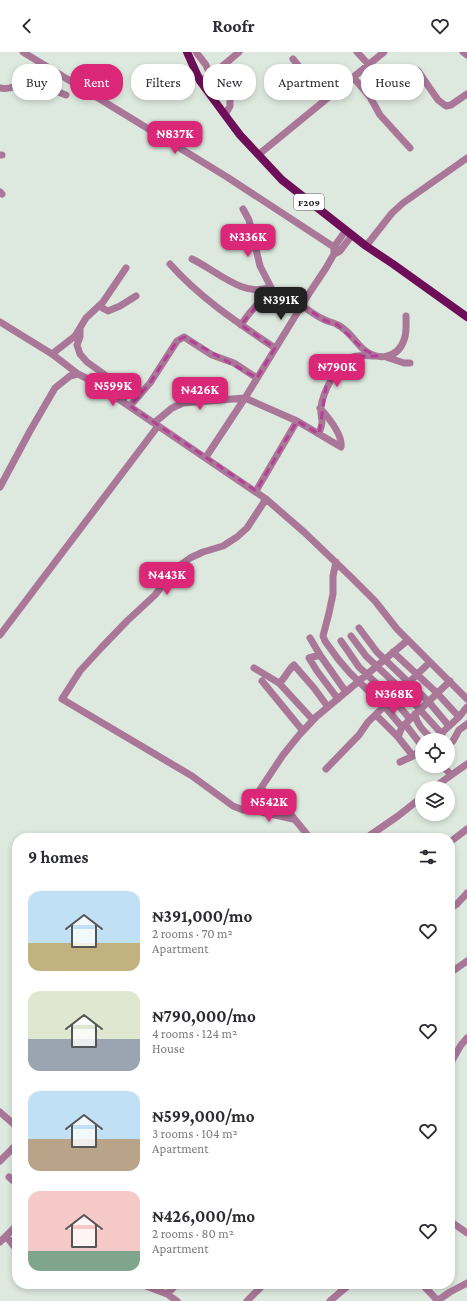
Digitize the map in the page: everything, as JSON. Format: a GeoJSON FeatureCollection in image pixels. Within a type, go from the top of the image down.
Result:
{"type":"FeatureCollection","features":[{"type":"Feature","properties":{"kind":"main road","name":"F209"},"geometry":{"type":"LineString","coordinates":[[187,52],[200,81],[225,115],[240,135],[282,180],[366,246],[467,317]]}},
{"type":"Feature","properties":{"kind":"street"},"geometry":{"type":"LineString","coordinates":[[23,52],[227,177],[336,251]]}},
{"type":"Feature","properties":{"kind":"street"},"geometry":{"type":"LineString","coordinates":[[196,52],[205,64]]}},
{"type":"Feature","properties":{"kind":"street"},"geometry":{"type":"LineString","coordinates":[[225,64],[239,52]]}},
{"type":"Feature","properties":{"kind":"street"},"geometry":{"type":"LineString","coordinates":[[357,52],[369,64],[384,52]]}},
{"type":"Feature","properties":{"kind":"street"},"geometry":{"type":"LineString","coordinates":[[463,52],[467,55]]}},
{"type":"Feature","properties":{"kind":"street"},"geometry":{"type":"LineString","coordinates":[[293,59],[297,64]]}},
{"type":"Feature","properties":{"kind":"street"},"geometry":{"type":"LineString","coordinates":[[361,70],[353,77],[370,97],[380,115],[410,148]]}},
{"type":"Feature","properties":{"kind":"street"},"geometry":{"type":"LineString","coordinates":[[424,80],[438,100],[446,106],[451,105],[467,94]]}},
{"type":"Feature","properties":{"kind":"street"},"geometry":{"type":"LineString","coordinates":[[0,88],[6,89],[24,85],[42,86],[66,95]]}},
{"type":"Feature","properties":{"kind":"street"},"geometry":{"type":"LineString","coordinates":[[225,115],[230,106],[230,100]]}},
{"type":"Feature","properties":{"kind":"street"},"geometry":{"type":"LineString","coordinates":[[258,155],[324,100]]}},
{"type":"Feature","properties":{"kind":"street"},"geometry":{"type":"LineString","coordinates":[[366,246],[403,203],[467,158]]}},
{"type":"Feature","properties":{"kind":"street"},"geometry":{"type":"LineString","coordinates":[[243,209],[249,220],[260,266],[275,295]]}},
{"type":"Feature","properties":{"kind":"street"},"geometry":{"type":"LineString","coordinates":[[206,457],[245,398],[336,251],[349,233]]}},
{"type":"Feature","properties":{"kind":"street"},"geometry":{"type":"LineString","coordinates":[[192,259],[201,263],[224,279],[242,286],[255,289],[266,289],[270,287]]}},
{"type":"Feature","properties":{"kind":"street"},"geometry":{"type":"LineString","coordinates":[[170,264],[194,289],[241,325],[275,348]]}},
{"type":"Feature","properties":{"kind":"street"},"geometry":{"type":"LineString","coordinates":[[52,354],[74,336],[86,318],[103,302],[126,268]]}},
{"type":"Feature","properties":{"kind":"street"},"geometry":{"type":"LineString","coordinates":[[241,325],[248,314],[258,304],[269,297],[278,294],[290,297],[324,320],[338,325],[353,337],[363,349],[377,356]]}},
{"type":"Feature","properties":{"kind":"street"},"geometry":{"type":"LineString","coordinates":[[99,306],[108,311],[120,306],[136,296]]}},
{"type":"Feature","properties":{"kind":"street"},"geometry":{"type":"LineString","coordinates":[[386,357],[394,354],[401,347],[405,339],[406,316]]}},
{"type":"Feature","properties":{"kind":"street"},"geometry":{"type":"LineString","coordinates":[[0,322],[52,354],[78,374],[92,381],[266,499],[336,562],[375,601],[397,630],[467,699]]}},
{"type":"Feature","properties":{"kind":"street"},"geometry":{"type":"LineString","coordinates":[[80,328],[80,338],[77,345],[80,354],[87,362],[126,390],[126,404]]}},
{"type":"Feature","properties":{"kind":"street"},"geometry":{"type":"LineString","coordinates":[[126,404],[150,383],[177,340],[184,337],[212,355],[234,363],[257,378]]}},
{"type":"Feature","properties":{"kind":"street"},"geometry":{"type":"LineString","coordinates":[[319,434],[322,423],[320,408],[326,387],[343,364],[350,358],[356,356],[377,356],[410,363]]}},
{"type":"Feature","properties":{"kind":"street"},"geometry":{"type":"LineString","coordinates":[[0,487],[55,388],[70,376],[78,374]]}},
{"type":"Feature","properties":{"kind":"street"},"geometry":{"type":"LineString","coordinates":[[0,635],[156,424],[172,408],[183,403],[245,398],[297,421],[341,447],[340,440],[333,425],[320,408]]}},
{"type":"Feature","properties":{"kind":"street"},"geometry":{"type":"LineString","coordinates":[[256,491],[297,421]]}},
{"type":"Feature","properties":{"kind":"street"},"geometry":{"type":"LineString","coordinates":[[266,499],[247,528],[236,537],[222,546],[190,558],[176,568],[155,595],[101,648],[80,671],[62,699],[192,776],[233,806],[239,809],[246,809],[293,819]]}},
{"type":"Feature","properties":{"kind":"street"},"geometry":{"type":"LineString","coordinates":[[336,562],[333,576],[333,594],[323,636],[325,641],[355,679],[359,681],[385,707],[440,733]]}},
{"type":"Feature","properties":{"kind":"street"},"geometry":{"type":"LineString","coordinates":[[359,628],[377,652],[428,701],[450,726]]}},
{"type":"Feature","properties":{"kind":"street"},"geometry":{"type":"LineString","coordinates":[[351,636],[366,656],[402,690],[410,719],[416,733]]}},
{"type":"Feature","properties":{"kind":"street"},"geometry":{"type":"LineString","coordinates":[[310,638],[346,692]]}},
{"type":"Feature","properties":{"kind":"street"},"geometry":{"type":"LineString","coordinates":[[246,809],[262,788],[283,755],[303,730],[408,640]]}},
{"type":"Feature","properties":{"kind":"street"},"geometry":{"type":"LineString","coordinates":[[341,641],[352,658],[366,675],[393,699],[410,719],[417,723],[426,733]]}},
{"type":"Feature","properties":{"kind":"street"},"geometry":{"type":"LineString","coordinates":[[393,652],[437,693],[459,717]]}},
{"type":"Feature","properties":{"kind":"street"},"geometry":{"type":"LineString","coordinates":[[320,655],[309,658],[338,699]]}},
{"type":"Feature","properties":{"kind":"street"},"geometry":{"type":"LineString","coordinates":[[326,769],[376,715],[430,662]]}},
{"type":"Feature","properties":{"kind":"street"},"geometry":{"type":"LineString","coordinates":[[279,683],[282,682],[289,669],[294,665],[328,707]]}},
{"type":"Feature","properties":{"kind":"street"},"geometry":{"type":"LineString","coordinates":[[254,668],[279,683],[313,720]]}},
{"type":"Feature","properties":{"kind":"street"},"geometry":{"type":"LineString","coordinates":[[262,681],[303,730]]}},
{"type":"Feature","properties":{"kind":"street"},"geometry":{"type":"LineString","coordinates":[[398,737],[410,719],[450,681]]}},
{"type":"Feature","properties":{"kind":"street"},"geometry":{"type":"LineString","coordinates":[[443,733],[467,707]]}},
{"type":"Feature","properties":{"kind":"street"},"geometry":{"type":"LineString","coordinates":[[376,715],[392,730],[414,756],[400,762]]}},
{"type":"Feature","properties":{"kind":"street"},"geometry":{"type":"LineString","coordinates":[[392,730],[410,719]]}},
{"type":"Feature","properties":{"kind":"street"},"geometry":{"type":"LineString","coordinates":[[455,737],[459,730],[467,724]]}},
{"type":"Feature","properties":{"kind":"street"},"geometry":{"type":"LineString","coordinates":[[443,781],[467,764]]}},
{"type":"Feature","properties":{"kind":"street"},"geometry":{"type":"LineString","coordinates":[[262,788],[269,798],[280,805],[292,816],[306,833]]}},
{"type":"Feature","properties":{"kind":"street"},"geometry":{"type":"LineString","coordinates":[[373,833],[415,802]]}},
{"type":"Feature","properties":{"kind":"street"},"geometry":{"type":"LineString","coordinates":[[455,838],[467,829]]}},
{"type":"Feature","properties":{"kind":"street"},"geometry":{"type":"LineString","coordinates":[[455,904],[467,893]]}},
{"type":"Feature","properties":{"kind":"street"},"geometry":{"type":"LineString","coordinates":[[455,969],[467,961]]}},
{"type":"Feature","properties":{"kind":"street"},"geometry":{"type":"LineString","coordinates":[[455,1054],[460,1045],[467,1038]]}},
{"type":"Feature","properties":{"kind":"street"},"geometry":{"type":"LineString","coordinates":[[0,1112],[12,1122]]}},
{"type":"Feature","properties":{"kind":"street"},"geometry":{"type":"LineString","coordinates":[[0,1161],[12,1149]]}},
{"type":"Feature","properties":{"kind":"street"},"geometry":{"type":"LineString","coordinates":[[455,1225],[467,1233]]}},
{"type":"Feature","properties":{"kind":"street"},"geometry":{"type":"LineString","coordinates":[[0,1242],[12,1230]]}},
{"type":"Feature","properties":{"kind":"street"},"geometry":{"type":"LineString","coordinates":[[6,1236],[12,1244]]}},
{"type":"Feature","properties":{"kind":"street"},"geometry":{"type":"LineString","coordinates":[[427,1289],[438,1301],[467,1283]]}},
{"type":"Feature","properties":{"kind":"street"},"geometry":{"type":"LineString","coordinates":[[154,1289],[167,1294],[178,1301]]}},
{"type":"Feature","properties":{"kind":"street"},"geometry":{"type":"LineString","coordinates":[[167,1294],[172,1289]]}},
{"type":"Feature","properties":{"kind":"street"},"geometry":{"type":"LineString","coordinates":[[247,1301],[259,1289]]}},
{"type":"Feature","properties":{"kind":"street"},"geometry":{"type":"LineString","coordinates":[[330,1301],[344,1289]]}},
{"type":"Feature","properties":{"kind":"highlighted area"},"geometry":{"type":"Polygon","coordinates":[[[278,294],[290,297],[324,320],[338,325],[363,349],[377,356],[356,356],[343,364],[326,387],[319,434],[297,421],[256,491],[130,406],[150,383],[177,341],[184,337],[257,378],[275,348],[241,325],[258,304],[278,294]]]}}]}
